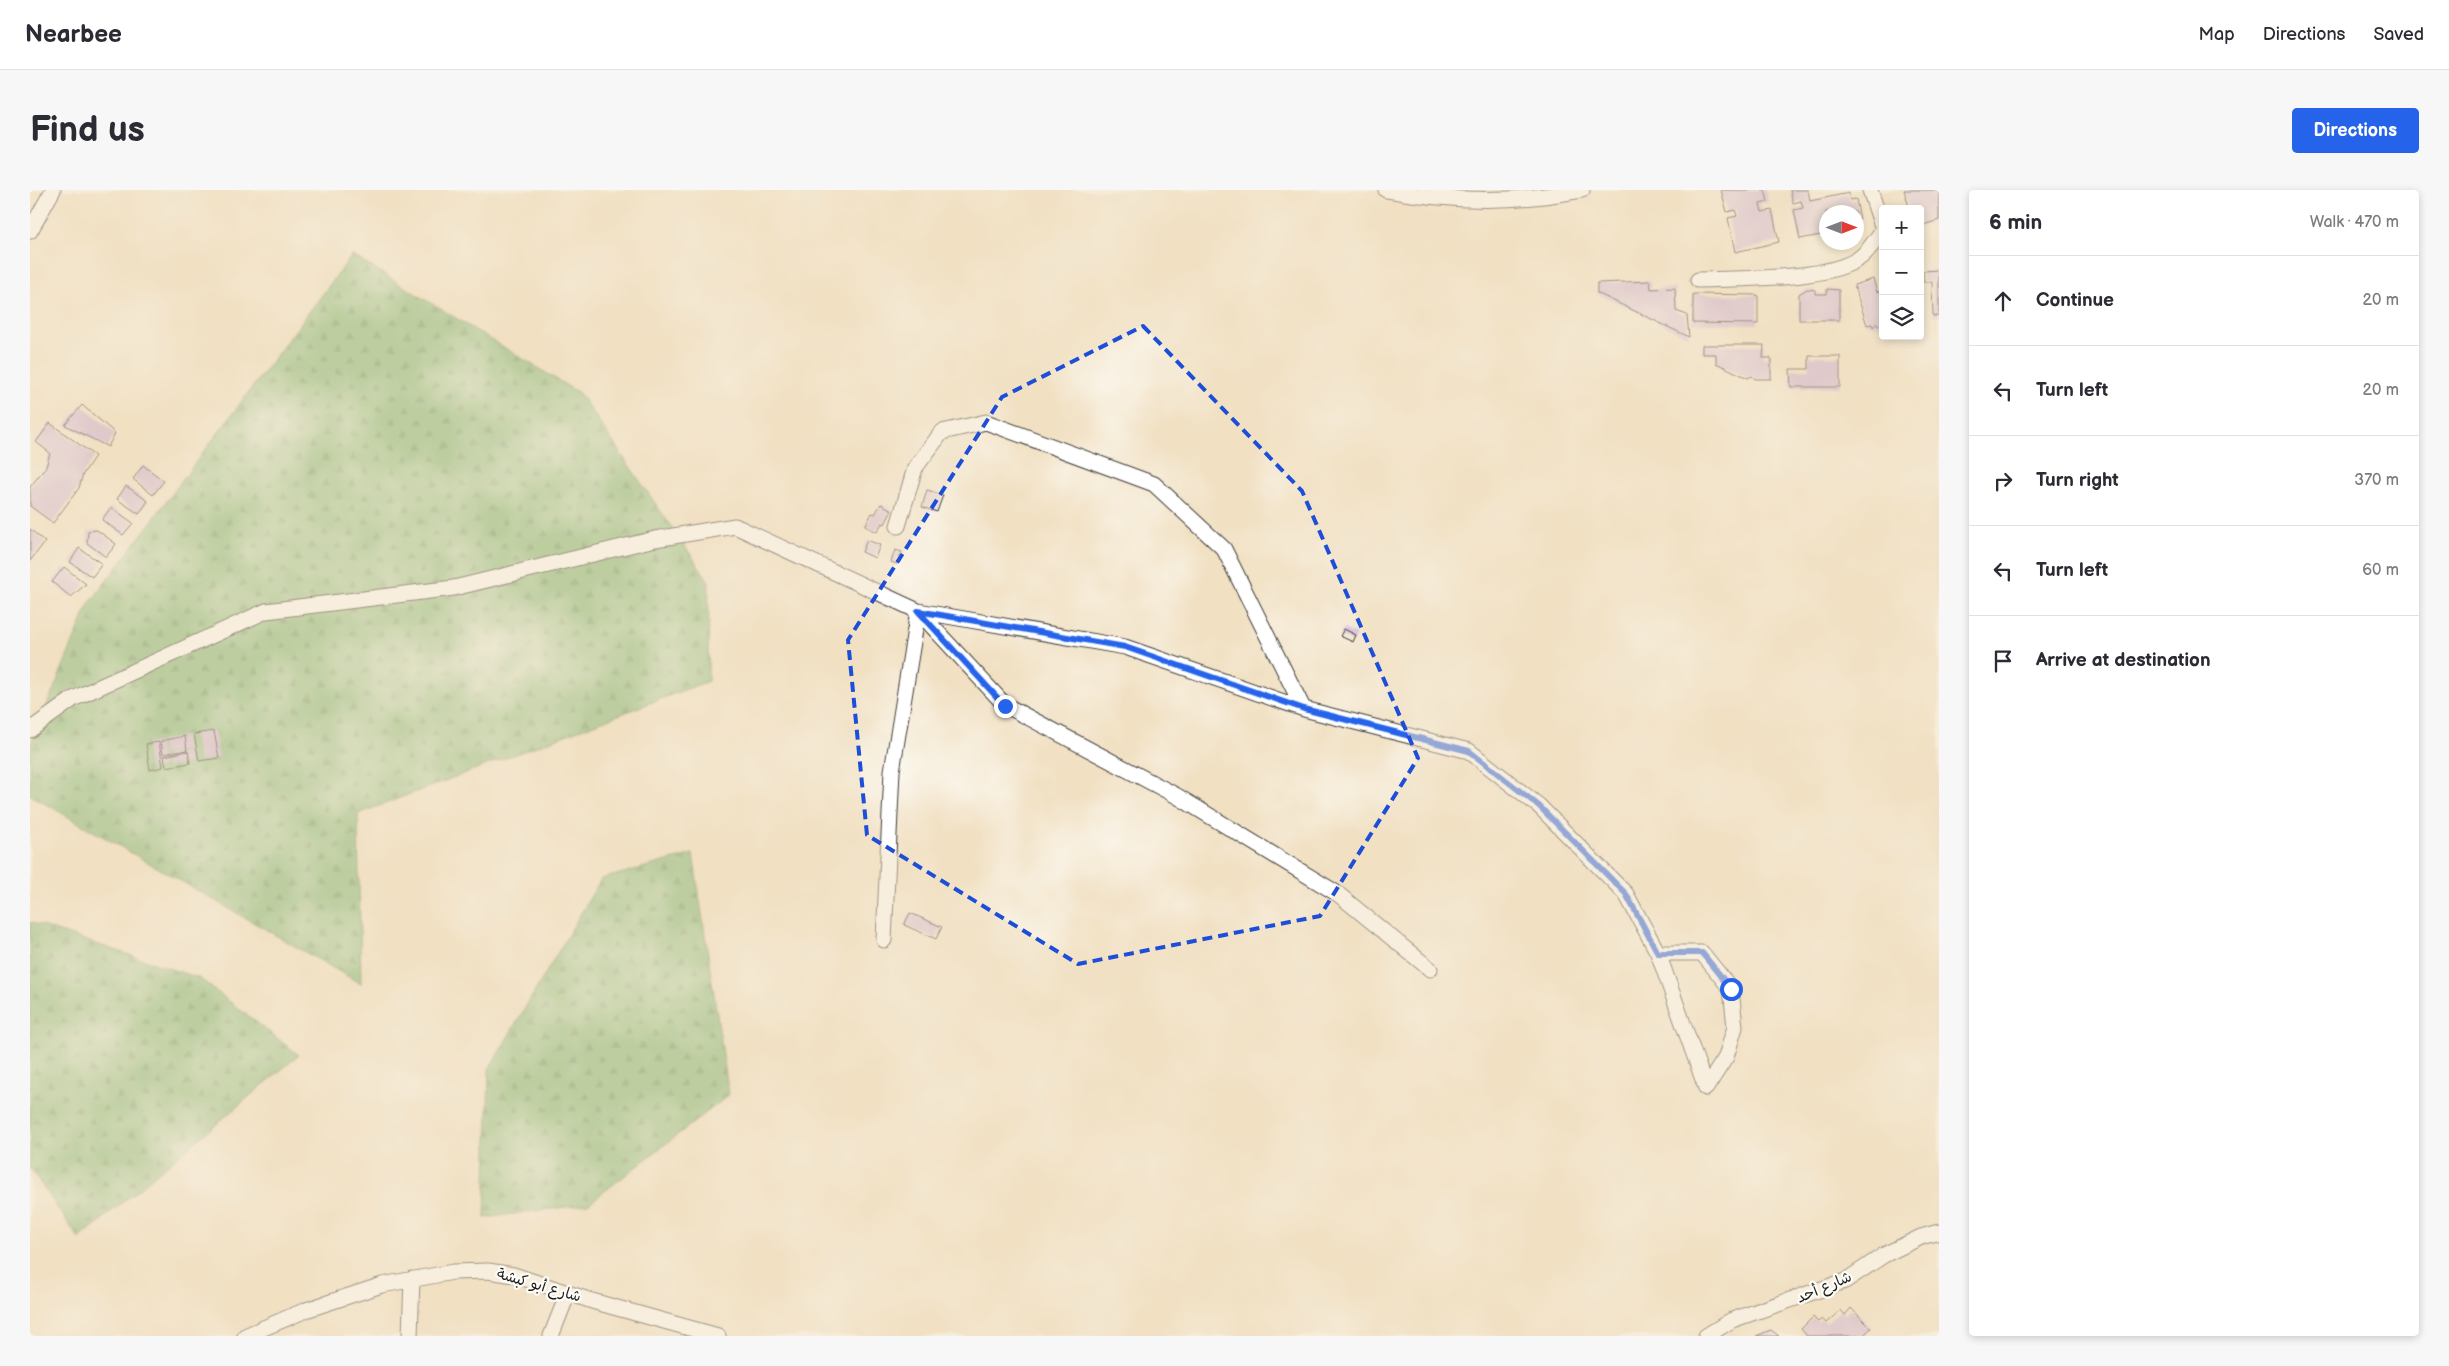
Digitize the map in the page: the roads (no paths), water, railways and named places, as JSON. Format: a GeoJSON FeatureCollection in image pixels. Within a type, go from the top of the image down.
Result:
{"type":"FeatureCollection","features":[{"type":"Feature","properties":{"kind":"street"},"geometry":{"type":"LineString","coordinates":[[30,230],[54,190]]}},
{"type":"Feature","properties":{"kind":"street"},"geometry":{"type":"LineString","coordinates":[[1386,190],[1412,195],[1560,194],[1582,190]]}},
{"type":"Feature","properties":{"kind":"street"},"geometry":{"type":"LineString","coordinates":[[1870,190],[1879,217]]}},
{"type":"Feature","properties":{"kind":"street"},"geometry":{"type":"LineString","coordinates":[[1698,280],[1779,277],[1829,270],[1856,260],[1867,252],[1879,235]]}},
{"type":"Feature","properties":{"kind":"street"},"geometry":{"type":"LineString","coordinates":[[898,526],[914,468],[942,432],[986,422],[1154,484],[1224,549],[1302,708]]}},
{"type":"Feature","properties":{"kind":"street"},"geometry":{"type":"LineString","coordinates":[[30,730],[73,699],[266,611],[454,588],[655,539],[735,526],[918,611],[1125,647],[1302,708],[1469,751],[1539,806],[1626,894],[1658,953],[1706,1088],[1726,1057],[1735,1027],[1731,989],[1702,953],[1658,953]]}},
{"type":"Feature","properties":{"kind":"street"},"geometry":{"type":"LineString","coordinates":[[884,940],[892,770],[918,611]]}},
{"type":"Feature","properties":{"kind":"street"},"geometry":{"type":"LineString","coordinates":[[918,611],[1005,706],[1177,796],[1338,894],[1430,969]]}},
{"type":"Feature","properties":{"kind":"street","name":"شارع أحد"},"geometry":{"type":"LineString","coordinates":[[1706,1336],[1732,1320],[1845,1281],[1884,1255],[1921,1237],[1939,1232]]}},
{"type":"Feature","properties":{"kind":"street","name":"شارع أبو كبشة"},"geometry":{"type":"LineString","coordinates":[[245,1336],[306,1310],[351,1294],[412,1279],[453,1272],[488,1271],[514,1275],[568,1293],[718,1336]]}},
{"type":"Feature","properties":{"kind":"street"},"geometry":{"type":"LineString","coordinates":[[410,1336],[412,1279]]}},
{"type":"Feature","properties":{"kind":"street"},"geometry":{"type":"LineString","coordinates":[[551,1336],[568,1293]]}}]}
